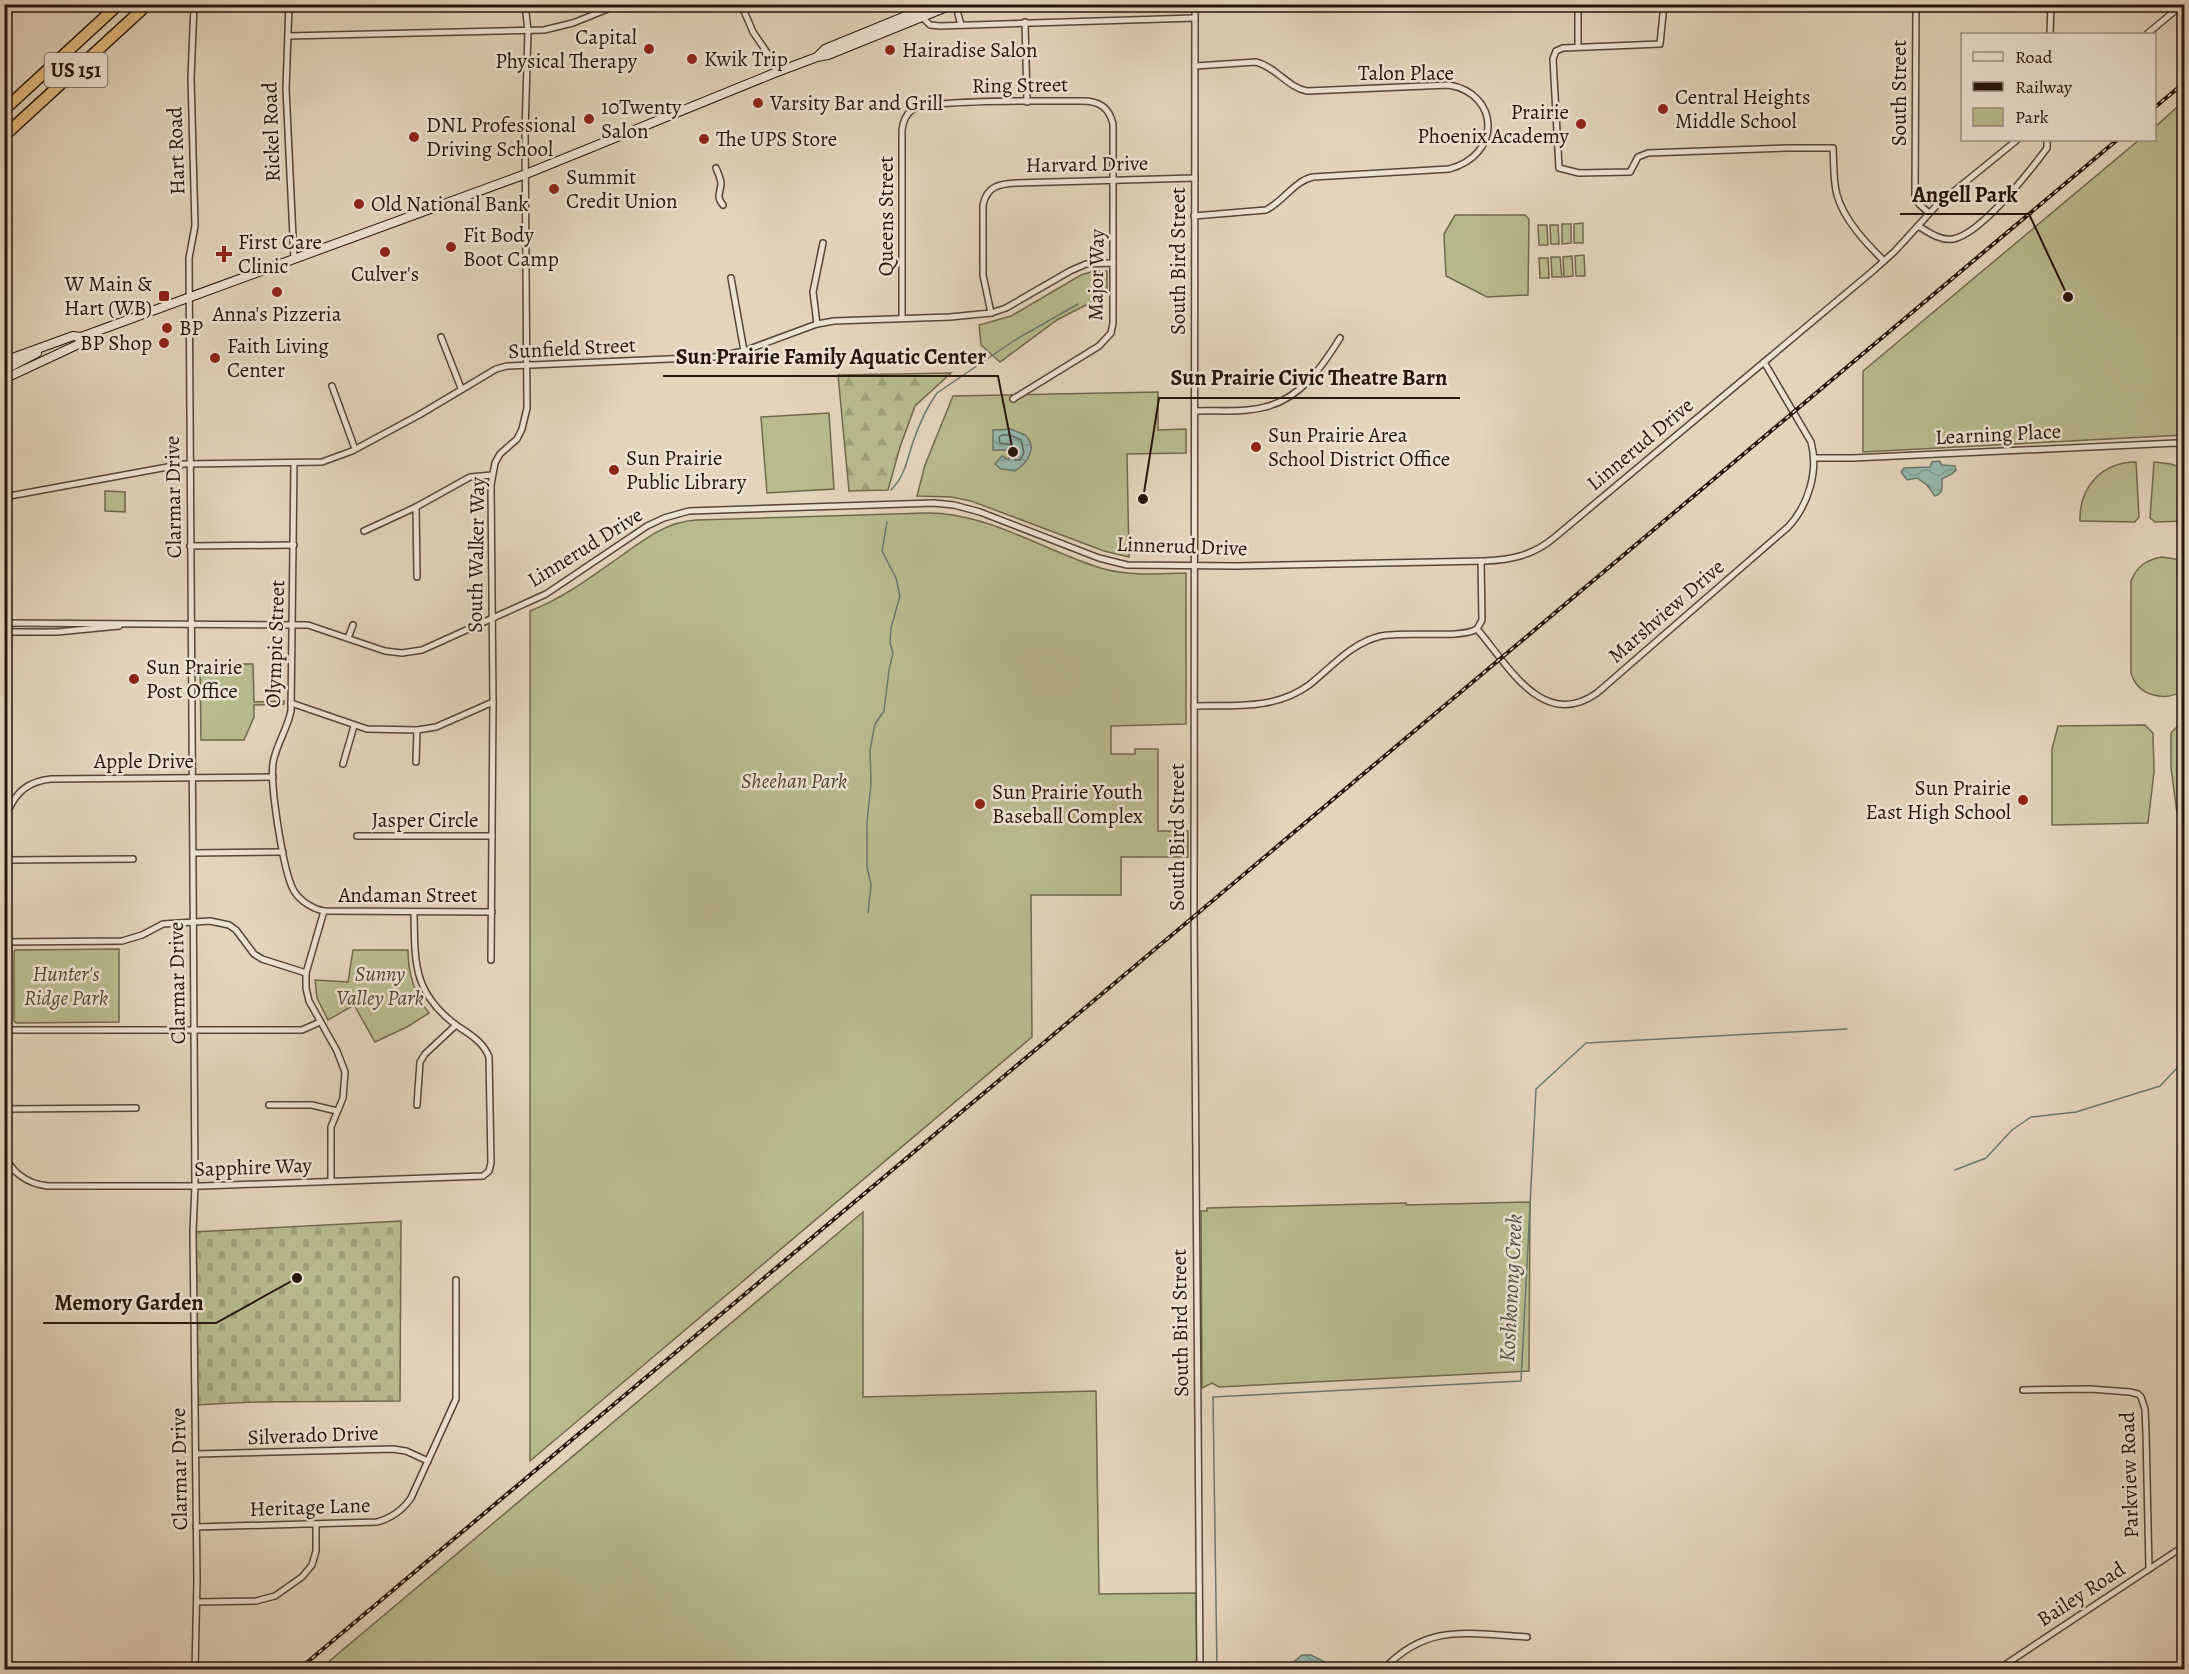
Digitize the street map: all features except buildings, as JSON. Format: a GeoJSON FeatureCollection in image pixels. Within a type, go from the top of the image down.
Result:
{"type":"FeatureCollection","features":[{"type":"Feature","properties":{"kind":"highway","name":"US 151"},"geometry":{"type":"LineString","coordinates":[[4,110],[118,4]]}},
{"type":"Feature","properties":{"kind":"highway","name":"US 151"},"geometry":{"type":"LineString","coordinates":[[4,136],[148,4]]}},
{"type":"Feature","properties":{"kind":"main road"},"geometry":{"type":"LineString","coordinates":[[817,57],[825,49],[935,4]]}},
{"type":"Feature","properties":{"kind":"main road"},"geometry":{"type":"LineString","coordinates":[[4,361],[73,336],[81,337],[526,174],[777,72],[828,55],[954,4]]}},
{"type":"Feature","properties":{"kind":"main road"},"geometry":{"type":"LineString","coordinates":[[4,379],[79,344],[81,337]]}},
{"type":"Feature","properties":{"kind":"main road"},"geometry":{"type":"LineString","coordinates":[[4,370],[51,344]]}},
{"type":"Feature","properties":{"kind":"street"},"geometry":{"type":"LineString","coordinates":[[4,14],[15,4]]}},
{"type":"Feature","properties":{"kind":"street","name":"Hart Road"},"geometry":{"type":"LineString","coordinates":[[190,296],[189,258],[195,226],[191,78],[195,4]]}},
{"type":"Feature","properties":{"kind":"street","name":"Rickel Road"},"geometry":{"type":"LineString","coordinates":[[289,4],[286,89],[294,258]]}},
{"type":"Feature","properties":{"kind":"street","name":"South Walker Way"},"geometry":{"type":"LineString","coordinates":[[490,960],[493,702],[492,475],[500,454],[516,439],[522,429],[527,408],[528,31],[525,4]]}},
{"type":"Feature","properties":{"kind":"street"},"geometry":{"type":"LineString","coordinates":[[288,36],[528,31],[556,28],[620,4]]}},
{"type":"Feature","properties":{"kind":"street"},"geometry":{"type":"LineString","coordinates":[[741,4],[753,32],[777,72]]}},
{"type":"Feature","properties":{"kind":"street","name":"South Bird Street"},"geometry":{"type":"LineString","coordinates":[[1195,4],[1193,564],[1195,1179],[1200,1670]]}},
{"type":"Feature","properties":{"kind":"street"},"geometry":{"type":"LineString","coordinates":[[1578,4],[1578,47]]}},
{"type":"Feature","properties":{"kind":"street"},"geometry":{"type":"LineString","coordinates":[[1664,4],[1660,44],[1563,48],[1556,51],[1553,59],[1559,168],[1581,173],[1630,172],[1638,157],[1648,153],[1788,147],[1833,148],[1835,188],[1839,202],[1849,219],[1884,261]]}},
{"type":"Feature","properties":{"kind":"street","name":"South Street"},"geometry":{"type":"LineString","coordinates":[[1916,4],[1915,195],[1919,204],[1929,213]]}},
{"type":"Feature","properties":{"kind":"street"},"geometry":{"type":"LineString","coordinates":[[2050,33],[2053,4]]}},
{"type":"Feature","properties":{"kind":"street"},"geometry":{"type":"LineString","coordinates":[[2148,33],[2183,4]]}},
{"type":"Feature","properties":{"kind":"street"},"geometry":{"type":"LineString","coordinates":[[958,14],[961,25]]}},
{"type":"Feature","properties":{"kind":"street"},"geometry":{"type":"LineString","coordinates":[[923,18],[933,26],[1195,18]]}},
{"type":"Feature","properties":{"kind":"street"},"geometry":{"type":"LineString","coordinates":[[1026,22],[1027,102]]}},
{"type":"Feature","properties":{"kind":"street","name":"Talon Place"},"geometry":{"type":"LineString","coordinates":[[1194,216],[1266,210],[1276,206],[1305,179],[1313,177],[1449,169],[1463,165],[1480,152],[1486,139],[1488,126],[1483,108],[1477,99],[1459,87],[1449,85],[1307,91],[1295,87],[1263,64],[1256,62],[1195,66]]}},
{"type":"Feature","properties":{"kind":"street","name":"Ring Street"},"geometry":{"type":"LineString","coordinates":[[906,116],[914,108],[930,105],[1082,100],[1100,104]]}},
{"type":"Feature","properties":{"kind":"street","name":"Major Way"},"geometry":{"type":"LineString","coordinates":[[1013,399],[1107,340],[1113,323],[1113,124],[1109,112],[1100,104]]}},
{"type":"Feature","properties":{"kind":"street","name":"Queens Street"},"geometry":{"type":"LineString","coordinates":[[903,318],[902,130],[906,116]]}},
{"type":"Feature","properties":{"kind":"street","name":"Linnerud Drive"},"geometry":{"type":"LineString","coordinates":[[4,623],[290,624],[315,626],[385,651],[410,652],[430,648],[559,587],[647,526],[664,518],[689,511],[934,503],[954,505],[980,512],[1113,562],[1147,566],[1481,561],[1519,557],[1547,544],[1884,261],[1929,213],[2016,141]]}},
{"type":"Feature","properties":{"kind":"street"},"geometry":{"type":"LineString","coordinates":[[1918,226],[1937,237],[1953,239],[1972,229],[1996,210],[2033,166],[2047,147],[2047,141]]}},
{"type":"Feature","properties":{"kind":"street"},"geometry":{"type":"LineString","coordinates":[[716,168],[721,181],[717,194],[723,205]]}},
{"type":"Feature","properties":{"kind":"street","name":"Harvard Drive"},"geometry":{"type":"LineString","coordinates":[[991,313],[983,274],[983,205],[993,187],[1000,184],[1194,178]]}},
{"type":"Feature","properties":{"kind":"street"},"geometry":{"type":"LineString","coordinates":[[817,324],[813,292],[823,243]]}},
{"type":"Feature","properties":{"kind":"street","name":"Sunfield Street"},"geometry":{"type":"LineString","coordinates":[[4,497],[189,464],[322,462],[355,449],[419,415],[496,369],[527,365],[700,359],[744,351],[817,324],[834,321],[976,316],[1006,308],[1086,264],[1113,263]]}},
{"type":"Feature","properties":{"kind":"street"},"geometry":{"type":"LineString","coordinates":[[731,278],[744,351]]}},
{"type":"Feature","properties":{"kind":"street","name":"Clarmar Drive"},"geometry":{"type":"LineString","coordinates":[[190,296],[189,464],[195,1185],[193,1232],[197,1602],[195,1670]]}},
{"type":"Feature","properties":{"kind":"street"},"geometry":{"type":"LineString","coordinates":[[441,338],[461,388]]}},
{"type":"Feature","properties":{"kind":"street"},"geometry":{"type":"LineString","coordinates":[[1195,411],[1266,407],[1284,399],[1311,379],[1321,368],[1340,338]]}},
{"type":"Feature","properties":{"kind":"street","name":"Marshview Drive"},"geometry":{"type":"LineString","coordinates":[[1477,629],[1524,686],[1537,697],[1560,705],[1584,701],[1597,693],[1788,527],[1804,504],[1809,492],[1814,458],[1811,442],[1764,362]]}},
{"type":"Feature","properties":{"kind":"street"},"geometry":{"type":"LineString","coordinates":[[332,386],[355,449]]}},
{"type":"Feature","properties":{"kind":"street","name":"Learning Place"},"geometry":{"type":"LineString","coordinates":[[1814,458],[2100,445],[2176,443],[2184,445]]}},
{"type":"Feature","properties":{"kind":"street","name":"Olympic Street"},"geometry":{"type":"LineString","coordinates":[[294,463],[294,545],[290,624],[291,703],[286,731],[276,751],[273,777],[278,825],[290,880],[295,892],[311,907],[324,911]]}},
{"type":"Feature","properties":{"kind":"street"},"geometry":{"type":"LineString","coordinates":[[364,531],[416,507],[470,477],[492,475]]}},
{"type":"Feature","properties":{"kind":"street"},"geometry":{"type":"LineString","coordinates":[[416,507],[417,577]]}},
{"type":"Feature","properties":{"kind":"street"},"geometry":{"type":"LineString","coordinates":[[190,546],[294,545]]}},
{"type":"Feature","properties":{"kind":"street"},"geometry":{"type":"LineString","coordinates":[[1194,706],[1254,705],[1282,699],[1309,685],[1351,650],[1382,636],[1464,633],[1477,629],[1482,620],[1481,561]]}},
{"type":"Feature","properties":{"kind":"street","name":"Linnerud Drive"},"geometry":{"type":"LineString","coordinates":[[4,632],[57,632],[135,625]]}},
{"type":"Feature","properties":{"kind":"street"},"geometry":{"type":"LineString","coordinates":[[348,638],[353,625]]}},
{"type":"Feature","properties":{"kind":"street"},"geometry":{"type":"LineString","coordinates":[[291,703],[368,729],[417,730],[436,727],[493,702]]}},
{"type":"Feature","properties":{"kind":"street"},"geometry":{"type":"LineString","coordinates":[[343,764],[354,726]]}},
{"type":"Feature","properties":{"kind":"street"},"geometry":{"type":"LineString","coordinates":[[416,762],[417,730]]}},
{"type":"Feature","properties":{"kind":"street","name":"Apple Drive"},"geometry":{"type":"LineString","coordinates":[[7,860],[8,812],[19,793],[33,782],[51,779],[273,777]]}},
{"type":"Feature","properties":{"kind":"street","name":"Jasper Circle"},"geometry":{"type":"LineString","coordinates":[[357,836],[492,836]]}},
{"type":"Feature","properties":{"kind":"street"},"geometry":{"type":"LineString","coordinates":[[193,853],[284,852]]}},
{"type":"Feature","properties":{"kind":"street"},"geometry":{"type":"LineString","coordinates":[[133,859],[7,860],[5,943],[122,941],[142,935],[163,924],[210,921],[229,925],[236,930],[254,954],[262,959],[306,973]]}},
{"type":"Feature","properties":{"kind":"street"},"geometry":{"type":"LineString","coordinates":[[324,911],[306,973],[307,993],[345,1071],[344,1092],[330,1133],[331,1182]]}},
{"type":"Feature","properties":{"kind":"street","name":"Andaman Street"},"geometry":{"type":"LineString","coordinates":[[324,911],[492,912]]}},
{"type":"Feature","properties":{"kind":"street"},"geometry":{"type":"LineString","coordinates":[[414,912],[416,967],[422,986],[435,1007],[456,1025],[425,1054],[420,1062],[417,1105]]}},
{"type":"Feature","properties":{"kind":"street"},"geometry":{"type":"LineString","coordinates":[[4,966],[4,1065]]}},
{"type":"Feature","properties":{"kind":"street"},"geometry":{"type":"LineString","coordinates":[[5,1030],[302,1030],[320,1022]]}},
{"type":"Feature","properties":{"kind":"street","name":"Sapphire Way"},"geometry":{"type":"LineString","coordinates":[[4,1150],[14,1171],[40,1186],[331,1182],[483,1176],[491,1163],[489,1057],[482,1045],[456,1025]]}},
{"type":"Feature","properties":{"kind":"street"},"geometry":{"type":"LineString","coordinates":[[269,1105],[312,1105],[337,1111]]}},
{"type":"Feature","properties":{"kind":"street"},"geometry":{"type":"LineString","coordinates":[[4,1109],[136,1108]]}},
{"type":"Feature","properties":{"kind":"street","name":"Heritage Lane"},"geometry":{"type":"LineString","coordinates":[[196,1527],[370,1522],[390,1518],[403,1509],[411,1498],[458,1392],[456,1280]]}},
{"type":"Feature","properties":{"kind":"street","name":"Parkview Road"},"geometry":{"type":"LineString","coordinates":[[2023,1390],[2090,1389],[2135,1393],[2143,1401],[2146,1425],[2149,1569]]}},
{"type":"Feature","properties":{"kind":"street","name":"Silverado Drive"},"geometry":{"type":"LineString","coordinates":[[196,1454],[393,1449],[406,1451],[428,1461]]}},
{"type":"Feature","properties":{"kind":"street"},"geometry":{"type":"LineString","coordinates":[[197,1602],[263,1601],[275,1596],[302,1577],[312,1565],[316,1551],[316,1524]]}},
{"type":"Feature","properties":{"kind":"street","name":"Bailey Road"},"geometry":{"type":"LineString","coordinates":[[1997,1670],[2184,1546]]}},
{"type":"Feature","properties":{"kind":"street"},"geometry":{"type":"LineString","coordinates":[[1383,1670],[1396,1655],[1411,1646],[1441,1634],[1527,1637]]}},
{"type":"Feature","properties":{"kind":"green space"},"geometry":{"type":"Polygon","coordinates":[[[2184,101],[2184,435],[1863,452],[1863,371],[2138,141],[2156,141],[2156,126],[2184,101]]]}},
{"type":"Feature","properties":{"kind":"green space"},"geometry":{"type":"Polygon","coordinates":[[[1455,215],[1525,215],[1529,219],[1528,295],[1487,297],[1446,276],[1444,234],[1455,215]]]}},
{"type":"Feature","properties":{"kind":"green space"},"geometry":{"type":"Polygon","coordinates":[[[1583,223],[1583,243],[1574,243],[1574,224],[1583,223]]]}},
{"type":"Feature","properties":{"kind":"green space"},"geometry":{"type":"Polygon","coordinates":[[[1562,224],[1571,224],[1571,243],[1562,244],[1562,224]]]}},
{"type":"Feature","properties":{"kind":"green space"},"geometry":{"type":"Polygon","coordinates":[[[1538,225],[1547,225],[1548,245],[1539,245],[1538,225]]]}},
{"type":"Feature","properties":{"kind":"green space"},"geometry":{"type":"Polygon","coordinates":[[[1550,225],[1558,225],[1559,244],[1551,244],[1550,225]]]}},
{"type":"Feature","properties":{"kind":"green space"},"geometry":{"type":"Polygon","coordinates":[[[1584,255],[1585,276],[1576,276],[1575,256],[1584,255]]]}},
{"type":"Feature","properties":{"kind":"green space"},"geometry":{"type":"Polygon","coordinates":[[[1572,256],[1573,276],[1564,277],[1563,257],[1572,256]]]}},
{"type":"Feature","properties":{"kind":"green space"},"geometry":{"type":"Polygon","coordinates":[[[1551,257],[1560,257],[1562,277],[1552,277],[1551,257]]]}},
{"type":"Feature","properties":{"kind":"green space"},"geometry":{"type":"Polygon","coordinates":[[[1539,258],[1548,258],[1549,278],[1540,278],[1539,258]]]}},
{"type":"Feature","properties":{"kind":"green space"},"geometry":{"type":"Polygon","coordinates":[[[1094,271],[1107,271],[1107,294],[1057,320],[1000,362],[981,345],[979,325],[1011,316],[1081,275],[1094,271]]]}},
{"type":"Feature","properties":{"kind":"green space"},"geometry":{"type":"Polygon","coordinates":[[[951,373],[915,406],[888,490],[849,491],[838,375],[951,373]]]}},
{"type":"Feature","properties":{"kind":"green space"},"geometry":{"type":"Polygon","coordinates":[[[1158,392],[1158,430],[1186,429],[1186,453],[1127,454],[1129,557],[1104,551],[971,501],[951,497],[917,496],[925,465],[953,396],[1158,392]]]}},
{"type":"Feature","properties":{"kind":"green space"},"geometry":{"type":"Polygon","coordinates":[[[829,413],[834,489],[767,493],[761,417],[829,413]]]}},
{"type":"Feature","properties":{"kind":"green space"},"geometry":{"type":"Polygon","coordinates":[[[2136,462],[2139,517],[2135,522],[2080,521],[2084,497],[2088,487],[2095,479],[2113,466],[2136,462]]]}},
{"type":"Feature","properties":{"kind":"green space"},"geometry":{"type":"Polygon","coordinates":[[[2154,462],[2171,464],[2184,469],[2184,521],[2155,522],[2150,518],[2154,462]]]}},
{"type":"Feature","properties":{"kind":"green space"},"geometry":{"type":"Polygon","coordinates":[[[105,491],[125,492],[125,512],[105,511],[105,491]]]}},
{"type":"Feature","properties":{"kind":"green space","name":"Sheehan Park"},"geometry":{"type":"Polygon","coordinates":[[[949,514],[972,519],[1017,534],[1104,569],[1134,574],[1186,573],[1186,724],[1111,726],[1111,754],[1135,754],[1135,749],[1158,749],[1158,831],[1188,831],[1188,857],[1121,857],[1121,895],[1031,895],[1032,1037],[530,1461],[530,611],[566,593],[656,532],[685,521],[949,514]]]}},
{"type":"Feature","properties":{"kind":"green space"},"geometry":{"type":"Polygon","coordinates":[[[2162,557],[2175,559],[2184,564],[2184,690],[2169,696],[2146,692],[2135,681],[2131,673],[2131,581],[2143,564],[2162,557]]]}},
{"type":"Feature","properties":{"kind":"green space"},"geometry":{"type":"Polygon","coordinates":[[[200,664],[253,664],[254,702],[284,701],[284,704],[254,705],[254,717],[244,740],[201,740],[200,664]]]}},
{"type":"Feature","properties":{"kind":"green space"},"geometry":{"type":"Polygon","coordinates":[[[2145,725],[2153,733],[2154,772],[2148,823],[2052,825],[2052,749],[2058,726],[2145,725]]]}},
{"type":"Feature","properties":{"kind":"green space"},"geometry":{"type":"Polygon","coordinates":[[[2179,725],[2184,725],[2184,817],[2177,813],[2171,768],[2171,733],[2179,725]]]}},
{"type":"Feature","properties":{"kind":"green space","name":"Hunter's Ridge Park"},"geometry":{"type":"Polygon","coordinates":[[[119,949],[119,1022],[16,1023],[14,1021],[15,950],[119,949]]]}},
{"type":"Feature","properties":{"kind":"green space","name":"Sunny Valley Park"},"geometry":{"type":"Polygon","coordinates":[[[353,950],[408,950],[413,983],[429,1013],[407,1027],[375,1042],[354,1005],[328,1020],[317,998],[315,980],[348,982],[353,950]]]}},
{"type":"Feature","properties":{"kind":"green space"},"geometry":{"type":"Polygon","coordinates":[[[1530,1202],[1529,1371],[1219,1387],[1212,1383],[1202,1388],[1201,1211],[1207,1211],[1207,1208],[1530,1202]]]}},
{"type":"Feature","properties":{"kind":"green space"},"geometry":{"type":"Polygon","coordinates":[[[863,1212],[863,1397],[1096,1391],[1099,1594],[1196,1593],[1197,1669],[320,1669],[863,1212]]]}},
{"type":"Feature","properties":{"kind":"green space"},"geometry":{"type":"Polygon","coordinates":[[[401,1221],[400,1401],[254,1402],[195,1405],[193,1232],[401,1221]]]}},
{"type":"Feature","properties":{"kind":"water"},"geometry":{"type":"Polygon","coordinates":[[[1011,429],[1025,435],[1031,445],[1027,460],[1015,471],[1001,469],[995,464],[1002,456],[1009,460],[1008,450],[993,450],[993,430],[1011,429]]]}},
{"type":"Feature","properties":{"kind":"water"},"geometry":{"type":"Polygon","coordinates":[[[1939,461],[1942,465],[1955,466],[1956,470],[1942,479],[1941,492],[1935,496],[1927,485],[1917,478],[1907,480],[1901,472],[1904,468],[1930,467],[1932,462],[1939,461]]]}},
{"type":"Feature","properties":{"kind":"water"},"geometry":{"type":"Polygon","coordinates":[[[1302,1655],[1311,1655],[1331,1665],[1332,1669],[1285,1669],[1302,1655]]]}},
{"type":"Feature","properties":{"kind":"waterway"},"geometry":{"type":"LineString","coordinates":[[891,490],[903,473],[920,423],[937,393],[1015,340],[1078,304]]}},
{"type":"Feature","properties":{"kind":"waterway"},"geometry":{"type":"LineString","coordinates":[[868,913],[871,885],[867,866],[867,822],[871,784],[870,750],[875,724],[884,711],[893,653],[890,643],[891,628],[900,596],[896,578],[882,551],[887,522]]}},
{"type":"Feature","properties":{"kind":"waterway","name":"Koshkonong Creek"},"geometry":{"type":"LineString","coordinates":[[1217,1670],[1213,1397],[1521,1381],[1536,1089],[1586,1043],[1847,1029]]}},
{"type":"Feature","properties":{"kind":"waterway"},"geometry":{"type":"LineString","coordinates":[[1955,1170],[1986,1158],[2012,1130],[2031,1117],[2076,1112],[2160,1086],[2182,1063],[2184,1056]]}},
{"type":"Feature","properties":{"kind":"railway"},"geometry":{"type":"LineString","coordinates":[[2156,106],[2184,83]]}},
{"type":"Feature","properties":{"kind":"railway"},"geometry":{"type":"LineString","coordinates":[[298,1670],[2116,141]]}},
{"type":"Feature","properties":{"kind":"place","name":"Capital Physical Therapy"},"geometry":{"type":"Point","coordinates":[649,49]}},
{"type":"Feature","properties":{"kind":"place","name":"Hairadise Salon"},"geometry":{"type":"Point","coordinates":[890,50]}},
{"type":"Feature","properties":{"kind":"place","name":"Kwik Trip"},"geometry":{"type":"Point","coordinates":[692,59]}},
{"type":"Feature","properties":{"kind":"place","name":"Varsity Bar and Grill"},"geometry":{"type":"Point","coordinates":[758,103]}},
{"type":"Feature","properties":{"kind":"place","name":"Central Heights Middle School"},"geometry":{"type":"Point","coordinates":[1663,109]}},
{"type":"Feature","properties":{"kind":"place","name":"10Twenty Salon"},"geometry":{"type":"Point","coordinates":[589,119]}},
{"type":"Feature","properties":{"kind":"place","name":"Prairie Phoenix Academy"},"geometry":{"type":"Point","coordinates":[1581,124]}},
{"type":"Feature","properties":{"kind":"place","name":"DNL Professional Driving School"},"geometry":{"type":"Point","coordinates":[414,137]}},
{"type":"Feature","properties":{"kind":"place","name":"The UPS Store"},"geometry":{"type":"Point","coordinates":[704,139]}},
{"type":"Feature","properties":{"kind":"place","name":"Summit Credit Union"},"geometry":{"type":"Point","coordinates":[554,189]}},
{"type":"Feature","properties":{"kind":"place","name":"Old National Bank"},"geometry":{"type":"Point","coordinates":[359,204]}},
{"type":"Feature","properties":{"kind":"place","name":"Fit Body Boot Camp"},"geometry":{"type":"Point","coordinates":[451,247]}},
{"type":"Feature","properties":{"kind":"place","name":"Culver's"},"geometry":{"type":"Point","coordinates":[385,252]}},
{"type":"Feature","properties":{"kind":"place","name":"First Care Clinic"},"geometry":{"type":"Point","coordinates":[224,254]}},
{"type":"Feature","properties":{"kind":"place","name":"Anna's Pizzeria"},"geometry":{"type":"Point","coordinates":[277,292]}},
{"type":"Feature","properties":{"kind":"place","name":"W Main & Hart (WB)"},"geometry":{"type":"Point","coordinates":[164,296]}},
{"type":"Feature","properties":{"kind":"place","name":"Angell Park"},"geometry":{"type":"Point","coordinates":[2068,297]}},
{"type":"Feature","properties":{"kind":"place","name":"BP"},"geometry":{"type":"Point","coordinates":[167,328]}},
{"type":"Feature","properties":{"kind":"place","name":"BP Shop"},"geometry":{"type":"Point","coordinates":[164,343]}},
{"type":"Feature","properties":{"kind":"place","name":"Faith Living Center"},"geometry":{"type":"Point","coordinates":[215,358]}},
{"type":"Feature","properties":{"kind":"place","name":"Sun Prairie Area School District Office"},"geometry":{"type":"Point","coordinates":[1256,447]}},
{"type":"Feature","properties":{"kind":"place","name":"Sun Prairie Family Aquatic Center"},"geometry":{"type":"Point","coordinates":[1013,452]}},
{"type":"Feature","properties":{"kind":"place","name":"Sun Prairie Public Library"},"geometry":{"type":"Point","coordinates":[614,470]}},
{"type":"Feature","properties":{"kind":"place","name":"Sun Prairie Civic Theatre Barn"},"geometry":{"type":"Point","coordinates":[1143,499]}},
{"type":"Feature","properties":{"kind":"place","name":"Sun Prairie Post Office"},"geometry":{"type":"Point","coordinates":[134,679]}},
{"type":"Feature","properties":{"kind":"place","name":"Sun Prairie East High School"},"geometry":{"type":"Point","coordinates":[2023,800]}},
{"type":"Feature","properties":{"kind":"place","name":"Sun Prairie Youth Baseball Complex"},"geometry":{"type":"Point","coordinates":[980,804]}},
{"type":"Feature","properties":{"kind":"place","name":"Memory Garden"},"geometry":{"type":"Point","coordinates":[297,1278]}}]}
